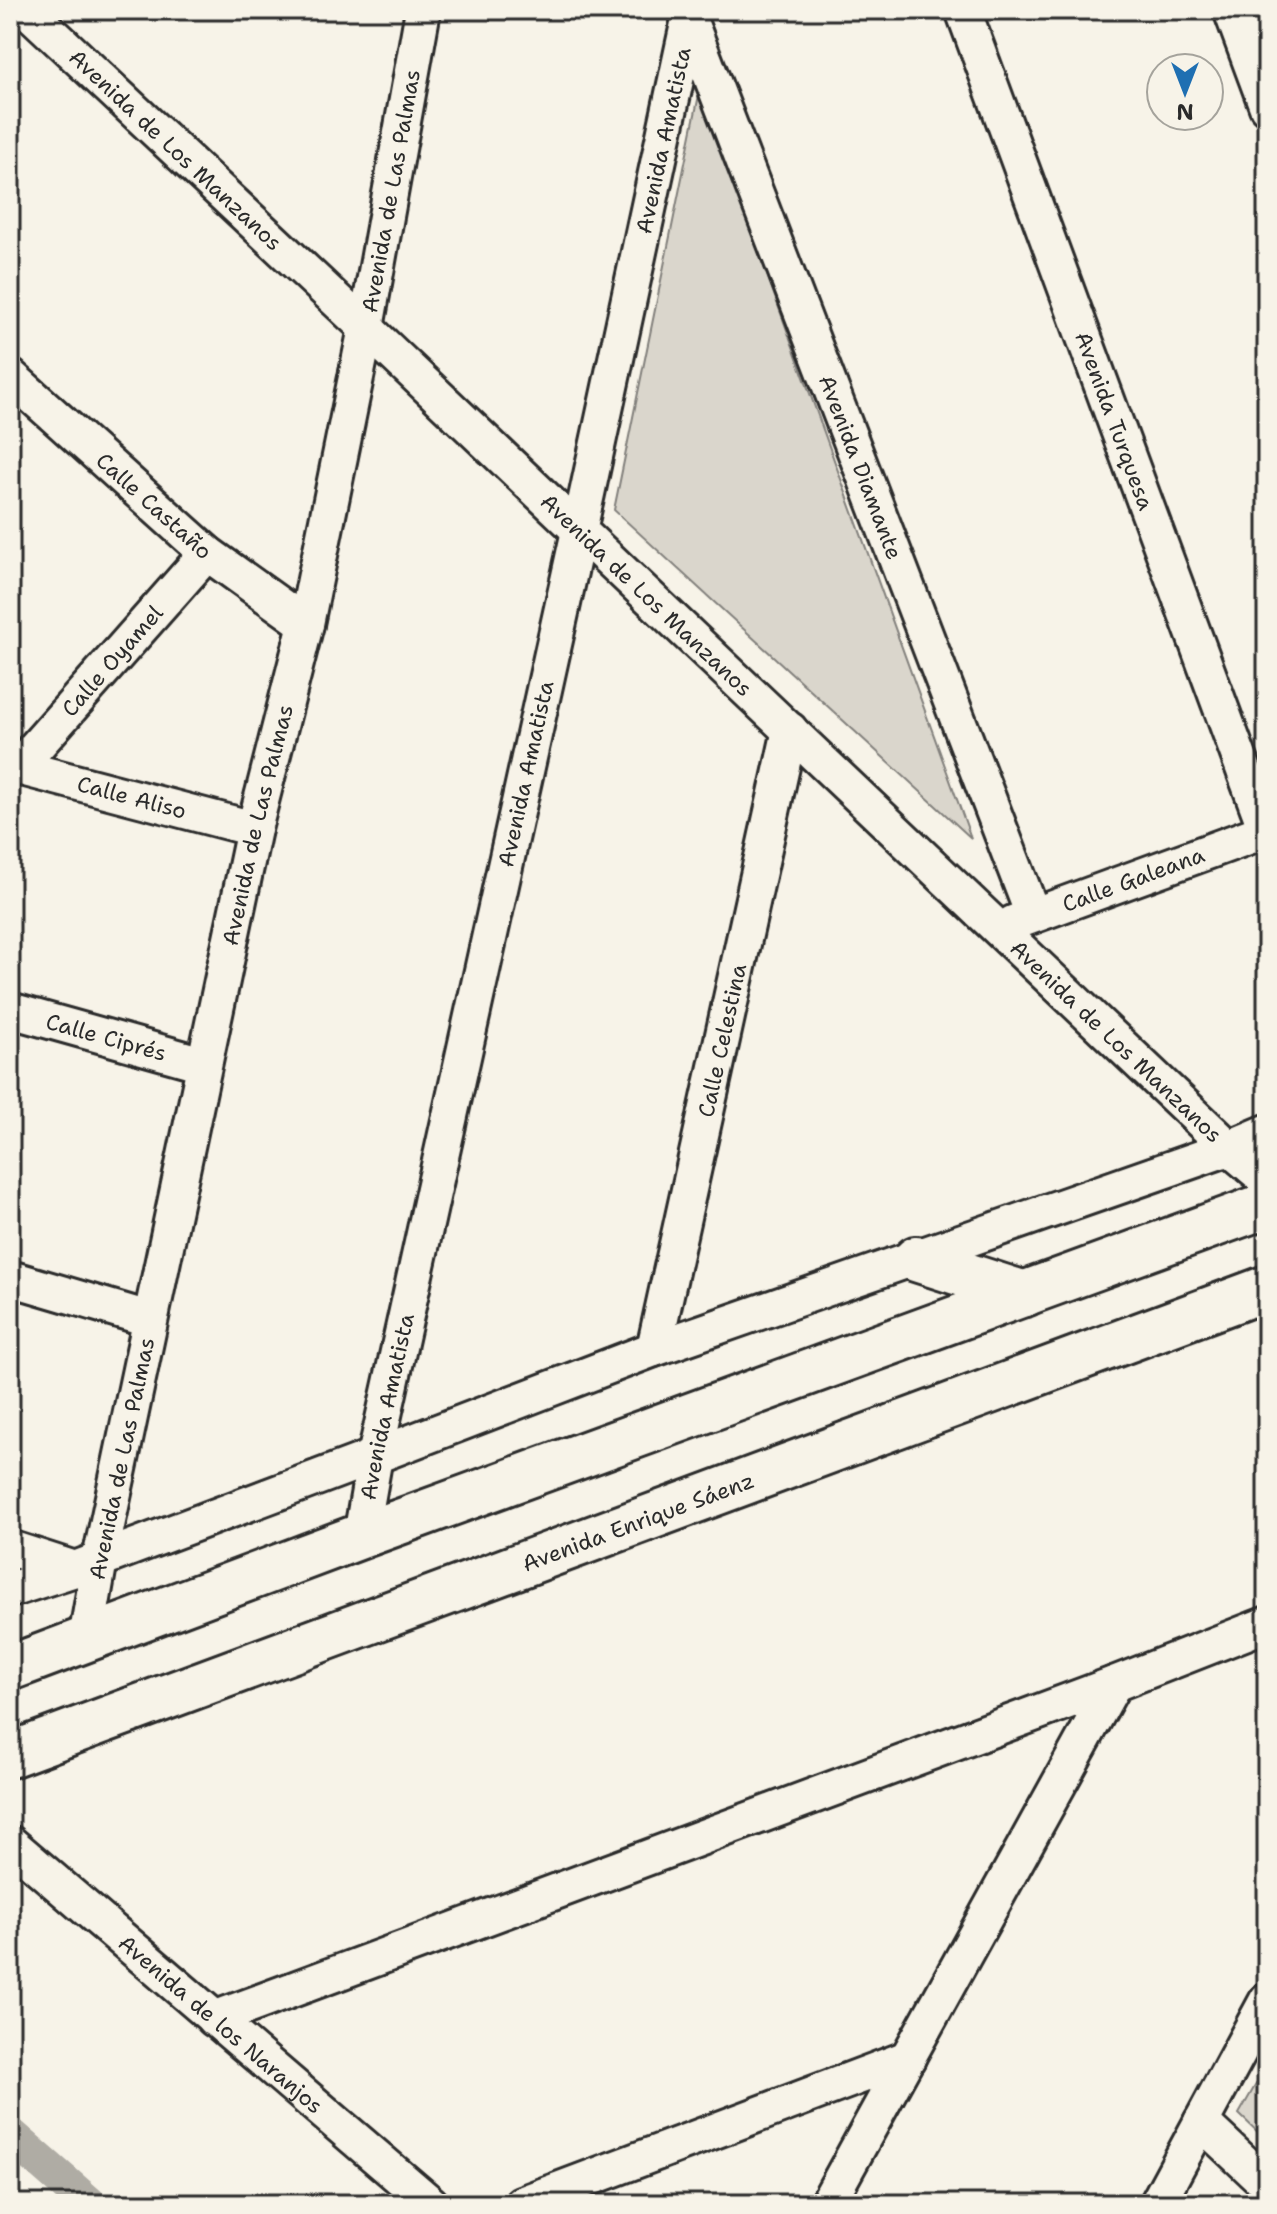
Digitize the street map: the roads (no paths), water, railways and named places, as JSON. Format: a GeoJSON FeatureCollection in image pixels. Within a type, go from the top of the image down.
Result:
{"type":"FeatureCollection","features":[{"type":"Feature","properties":{"kind":"street","name":"Avenida de Los Manzanos"},"geometry":{"type":"LineString","coordinates":[[27,10],[1229,1148],[1267,1180]]}},
{"type":"Feature","properties":{"kind":"street","name":"Avenida de Las Palmas"},"geometry":{"type":"LineString","coordinates":[[86,1639],[88,1564],[149,1319],[254,829],[306,624],[366,328],[423,10]]}},
{"type":"Feature","properties":{"kind":"street","name":"Avenida Turquesa"},"geometry":{"type":"LineString","coordinates":[[963,10],[1267,830]]}},
{"type":"Feature","properties":{"kind":"street","name":"Avenida Amatista"},"geometry":{"type":"LineString","coordinates":[[361,1536],[375,1456],[690,15]]}},
{"type":"Feature","properties":{"kind":"street","name":"Avenida Diamante"},"geometry":{"type":"LineString","coordinates":[[690,15],[1033,915]]}},
{"type":"Feature","properties":{"kind":"street"},"geometry":{"type":"LineString","coordinates":[[1246,21],[1267,107]]}},
{"type":"Feature","properties":{"kind":"street","name":"Calle Castaño"},"geometry":{"type":"LineString","coordinates":[[12,383],[207,553],[306,624]]}},
{"type":"Feature","properties":{"kind":"street","name":"Calle Oyamel"},"geometry":{"type":"LineString","coordinates":[[14,766],[207,553]]}},
{"type":"Feature","properties":{"kind":"street","name":"Calle Celestina"},"geometry":{"type":"LineString","coordinates":[[654,1349],[790,730]]}},
{"type":"Feature","properties":{"kind":"street","name":"Calle Aliso"},"geometry":{"type":"LineString","coordinates":[[14,766],[254,829]]}},
{"type":"Feature","properties":{"kind":"street","name":"Calle Galeana"},"geometry":{"type":"LineString","coordinates":[[998,929],[1267,830]]}},
{"type":"Feature","properties":{"kind":"street","name":"Calle Ciprés"},"geometry":{"type":"LineString","coordinates":[[10,1010],[203,1064]]}},
{"type":"Feature","properties":{"kind":"street"},"geometry":{"type":"LineString","coordinates":[[10,1590],[88,1564],[654,1349],[916,1259],[1267,1132]]}},
{"type":"Feature","properties":{"kind":"street"},"geometry":{"type":"LineString","coordinates":[[10,1668],[361,1536],[1267,1205]]}},
{"type":"Feature","properties":{"kind":"street"},"geometry":{"type":"LineString","coordinates":[[916,1259],[1025,1294]]}},
{"type":"Feature","properties":{"kind":"street"},"geometry":{"type":"LineString","coordinates":[[10,1278],[149,1319]]}},
{"type":"Feature","properties":{"kind":"street","name":"Avenida Enrique Sáenz"},"geometry":{"type":"LineString","coordinates":[[10,1755],[1267,1288]]}},
{"type":"Feature","properties":{"kind":"street"},"geometry":{"type":"LineString","coordinates":[[10,1548],[88,1564]]}},
{"type":"Feature","properties":{"kind":"street"},"geometry":{"type":"LineString","coordinates":[[214,2019],[1114,1684],[1267,1624]]}},
{"type":"Feature","properties":{"kind":"street"},"geometry":{"type":"LineString","coordinates":[[827,2204],[1114,1684]]}},
{"type":"Feature","properties":{"kind":"street","name":"Avenida de los Naranjos"},"geometry":{"type":"LineString","coordinates":[[10,1843],[431,2204]]}},
{"type":"Feature","properties":{"kind":"street"},"geometry":{"type":"LineString","coordinates":[[1157,2204],[1267,2000]]}},
{"type":"Feature","properties":{"kind":"street"},"geometry":{"type":"LineString","coordinates":[[521,2204],[908,2058]]}},
{"type":"Feature","properties":{"kind":"street"},"geometry":{"type":"LineString","coordinates":[[1201,2122],[1267,2184]]}},
{"type":"Feature","properties":{"kind":"waterway"},"geometry":{"type":"LineString","coordinates":[[10,2135],[89,2204]]}}]}
